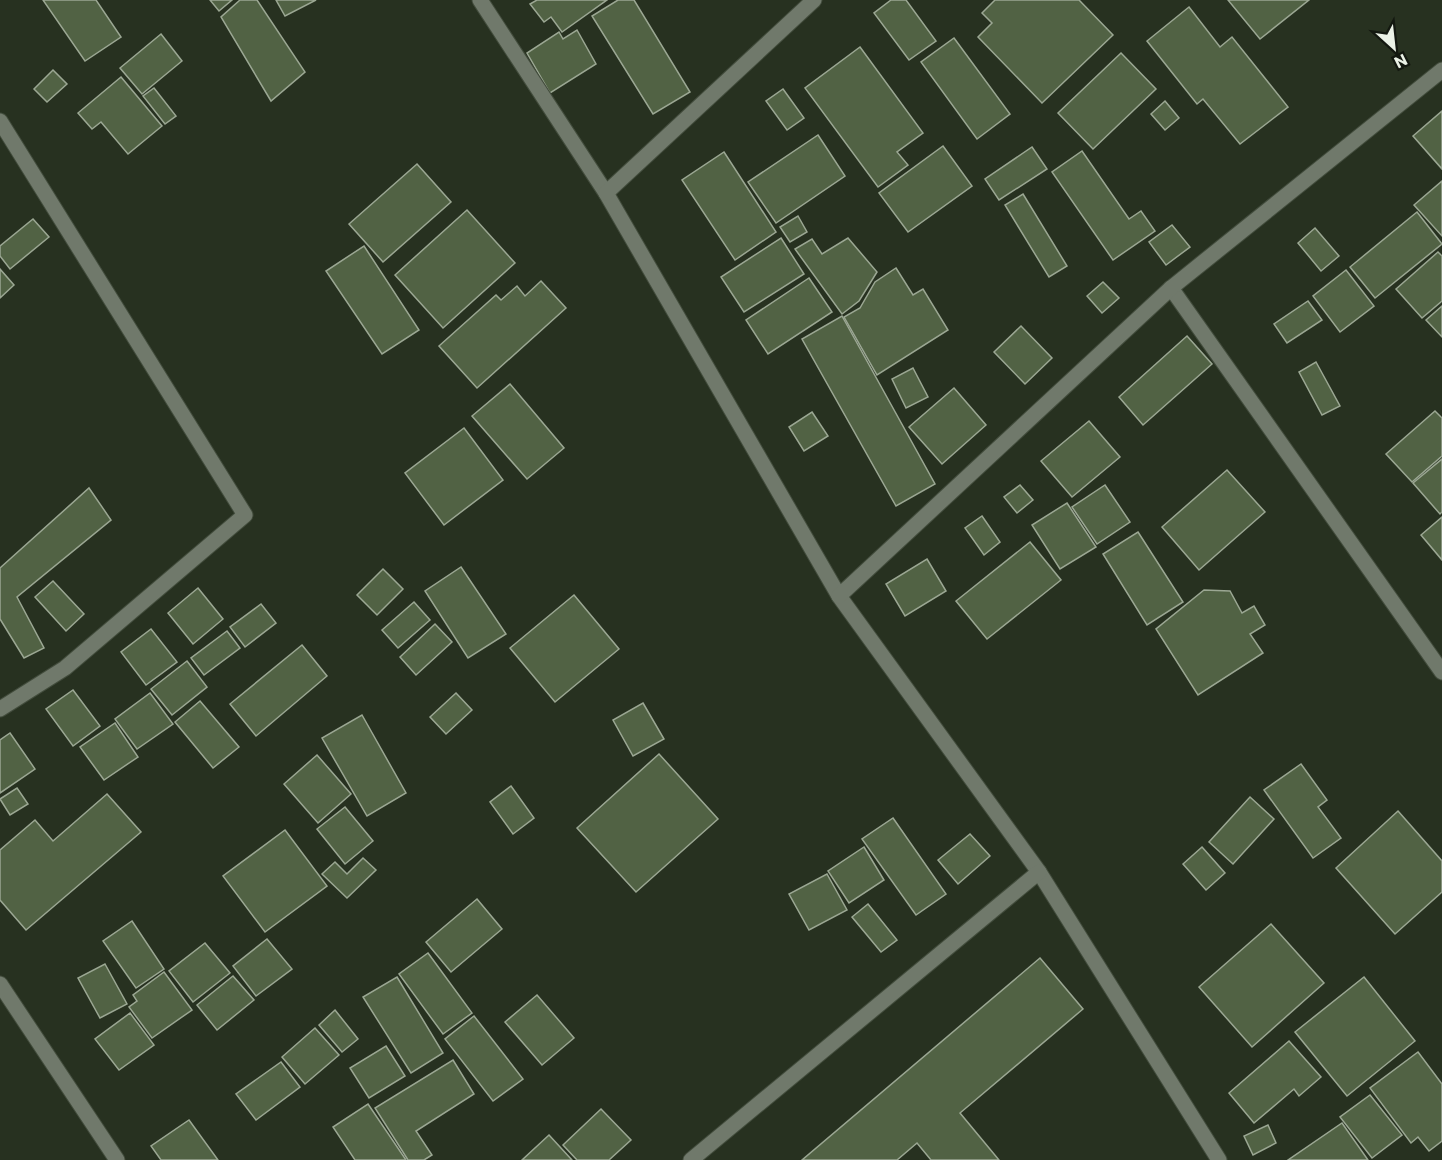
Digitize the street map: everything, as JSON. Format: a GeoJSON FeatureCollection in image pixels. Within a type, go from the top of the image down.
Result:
{"type":"FeatureCollection","features":[{"type":"Feature","properties":{"kind":"street"},"geometry":{"type":"LineString","coordinates":[[480,0],[606,193],[839,596],[1039,872],[1219,1160]]}},
{"type":"Feature","properties":{"kind":"street"},"geometry":{"type":"LineString","coordinates":[[606,193],[814,0]]}},
{"type":"Feature","properties":{"kind":"street"},"geometry":{"type":"LineString","coordinates":[[839,596],[1171,288],[1442,70]]}},
{"type":"Feature","properties":{"kind":"street"},"geometry":{"type":"LineString","coordinates":[[0,122],[245,515],[65,668],[0,709]]}},
{"type":"Feature","properties":{"kind":"street"},"geometry":{"type":"LineString","coordinates":[[1171,288],[1442,672]]}},
{"type":"Feature","properties":{"kind":"street"},"geometry":{"type":"LineString","coordinates":[[691,1160],[1039,872]]}},
{"type":"Feature","properties":{"kind":"street"},"geometry":{"type":"LineString","coordinates":[[0,984],[117,1160]]}},
{"type":"Feature","properties":{"kind":"building"},"geometry":{"type":"Polygon","coordinates":[[[43,0],[96,0],[121,37],[85,61],[43,0]]]}},
{"type":"Feature","properties":{"kind":"building"},"geometry":{"type":"Polygon","coordinates":[[[210,0],[232,0],[219,11],[210,0]]]}},
{"type":"Feature","properties":{"kind":"building"},"geometry":{"type":"Polygon","coordinates":[[[240,0],[257,0],[305,72],[271,101],[221,17],[240,0]]]}},
{"type":"Feature","properties":{"kind":"building"},"geometry":{"type":"Polygon","coordinates":[[[276,0],[316,0],[285,16],[276,0]]]}},
{"type":"Feature","properties":{"kind":"building"},"geometry":{"type":"Polygon","coordinates":[[[537,0],[607,0],[562,32],[551,17],[544,22],[530,4],[537,0]]]}},
{"type":"Feature","properties":{"kind":"building"},"geometry":{"type":"Polygon","coordinates":[[[618,0],[634,0],[690,92],[653,114],[592,16],[618,0]]]}},
{"type":"Feature","properties":{"kind":"building"},"geometry":{"type":"Polygon","coordinates":[[[891,0],[906,0],[936,41],[909,60],[874,13],[891,0]]]}},
{"type":"Feature","properties":{"kind":"building"},"geometry":{"type":"Polygon","coordinates":[[[995,0],[1079,0],[1113,35],[1042,103],[978,37],[992,23],[982,13],[995,0]]]}},
{"type":"Feature","properties":{"kind":"building"},"geometry":{"type":"Polygon","coordinates":[[[1228,0],[1309,0],[1260,39],[1228,0]]]}},
{"type":"Feature","properties":{"kind":"building"},"geometry":{"type":"Polygon","coordinates":[[[1189,7],[1220,47],[1232,37],[1288,107],[1240,144],[1203,99],[1197,104],[1147,41],[1189,7]]]}},
{"type":"Feature","properties":{"kind":"building"},"geometry":{"type":"Polygon","coordinates":[[[577,30],[596,64],[550,93],[527,53],[559,32],[563,39],[577,30]]]}},
{"type":"Feature","properties":{"kind":"building"},"geometry":{"type":"Polygon","coordinates":[[[161,34],[182,61],[142,94],[120,68],[161,34]]]}},
{"type":"Feature","properties":{"kind":"building"},"geometry":{"type":"Polygon","coordinates":[[[954,38],[1010,114],[977,139],[921,62],[954,38]]]}},
{"type":"Feature","properties":{"kind":"building"},"geometry":{"type":"Polygon","coordinates":[[[860,47],[923,133],[897,152],[908,165],[878,187],[805,88],[860,47]]]}},
{"type":"Feature","properties":{"kind":"building"},"geometry":{"type":"Polygon","coordinates":[[[1121,53],[1156,89],[1093,149],[1058,113],[1121,53]]]}},
{"type":"Feature","properties":{"kind":"building"},"geometry":{"type":"Polygon","coordinates":[[[53,70],[67,84],[47,102],[34,89],[53,70]]]}},
{"type":"Feature","properties":{"kind":"building"},"geometry":{"type":"Polygon","coordinates":[[[121,77],[162,126],[128,154],[101,122],[92,129],[78,113],[121,77]]]}},
{"type":"Feature","properties":{"kind":"building"},"geometry":{"type":"Polygon","coordinates":[[[154,88],[176,116],[165,124],[143,96],[154,88]]]}},
{"type":"Feature","properties":{"kind":"building"},"geometry":{"type":"Polygon","coordinates":[[[783,89],[804,118],[787,130],[766,101],[783,89]]]}},
{"type":"Feature","properties":{"kind":"building"},"geometry":{"type":"Polygon","coordinates":[[[1165,101],[1179,118],[1165,130],[1151,114],[1165,101]]]}},
{"type":"Feature","properties":{"kind":"building"},"geometry":{"type":"Polygon","coordinates":[[[1442,111],[1442,169],[1413,136],[1442,111]]]}},
{"type":"Feature","properties":{"kind":"building"},"geometry":{"type":"Polygon","coordinates":[[[818,135],[845,176],[776,223],[748,182],[818,135]]]}},
{"type":"Feature","properties":{"kind":"building"},"geometry":{"type":"Polygon","coordinates":[[[943,146],[972,186],[908,232],[879,193],[943,146]]]}},
{"type":"Feature","properties":{"kind":"building"},"geometry":{"type":"Polygon","coordinates":[[[1032,147],[1047,169],[999,200],[985,179],[1032,147]]]}},
{"type":"Feature","properties":{"kind":"building"},"geometry":{"type":"Polygon","coordinates":[[[1082,151],[1129,219],[1141,211],[1155,231],[1113,260],[1052,172],[1082,151]]]}},
{"type":"Feature","properties":{"kind":"building"},"geometry":{"type":"Polygon","coordinates":[[[724,152],[776,232],[735,260],[682,180],[724,152]]]}},
{"type":"Feature","properties":{"kind":"building"},"geometry":{"type":"Polygon","coordinates":[[[417,164],[451,202],[383,262],[349,224],[417,164]]]}},
{"type":"Feature","properties":{"kind":"building"},"geometry":{"type":"Polygon","coordinates":[[[1442,181],[1442,236],[1414,205],[1442,181]]]}},
{"type":"Feature","properties":{"kind":"building"},"geometry":{"type":"Polygon","coordinates":[[[1023,194],[1067,266],[1049,277],[1005,205],[1023,194]]]}},
{"type":"Feature","properties":{"kind":"building"},"geometry":{"type":"Polygon","coordinates":[[[467,210],[515,263],[443,328],[395,275],[467,210]]]}},
{"type":"Feature","properties":{"kind":"building"},"geometry":{"type":"Polygon","coordinates":[[[1417,212],[1442,244],[1375,298],[1350,267],[1417,212]]]}},
{"type":"Feature","properties":{"kind":"building"},"geometry":{"type":"Polygon","coordinates":[[[798,216],[807,232],[790,242],[780,227],[798,216]]]}},
{"type":"Feature","properties":{"kind":"building"},"geometry":{"type":"Polygon","coordinates":[[[33,219],[49,237],[10,269],[0,256],[0,246],[33,219]]]}},
{"type":"Feature","properties":{"kind":"building"},"geometry":{"type":"Polygon","coordinates":[[[1172,225],[1190,247],[1166,265],[1149,242],[1172,225]]]}},
{"type":"Feature","properties":{"kind":"building"},"geometry":{"type":"Polygon","coordinates":[[[1315,228],[1339,256],[1321,271],[1298,243],[1315,228]]]}},
{"type":"Feature","properties":{"kind":"building"},"geometry":{"type":"Polygon","coordinates":[[[781,238],[804,274],[744,312],[721,277],[781,238]]]}},
{"type":"Feature","properties":{"kind":"building"},"geometry":{"type":"Polygon","coordinates":[[[848,238],[877,272],[859,301],[842,314],[795,249],[812,239],[822,254],[848,238]]]}},
{"type":"Feature","properties":{"kind":"building"},"geometry":{"type":"Polygon","coordinates":[[[364,246],[419,330],[382,354],[326,271],[364,246]]]}},
{"type":"Feature","properties":{"kind":"building"},"geometry":{"type":"Polygon","coordinates":[[[1438,252],[1442,256],[1442,301],[1422,318],[1396,289],[1438,252]]]}},
{"type":"Feature","properties":{"kind":"building"},"geometry":{"type":"Polygon","coordinates":[[[896,268],[913,295],[923,289],[948,330],[877,375],[844,317],[860,308],[875,282],[896,268]]]}},
{"type":"Feature","properties":{"kind":"building"},"geometry":{"type":"Polygon","coordinates":[[[0,269],[14,285],[0,298],[0,269]]]}},
{"type":"Feature","properties":{"kind":"building"},"geometry":{"type":"Polygon","coordinates":[[[1346,270],[1374,306],[1340,332],[1313,296],[1346,270]]]}},
{"type":"Feature","properties":{"kind":"building"},"geometry":{"type":"Polygon","coordinates":[[[809,278],[832,312],[768,354],[746,320],[809,278]]]}},
{"type":"Feature","properties":{"kind":"building"},"geometry":{"type":"Polygon","coordinates":[[[541,281],[566,308],[477,388],[439,346],[496,295],[501,300],[517,286],[525,296],[541,281]]]}},
{"type":"Feature","properties":{"kind":"building"},"geometry":{"type":"Polygon","coordinates":[[[1103,282],[1119,298],[1102,313],[1087,296],[1103,282]]]}},
{"type":"Feature","properties":{"kind":"building"},"geometry":{"type":"Polygon","coordinates":[[[1308,301],[1322,320],[1287,343],[1274,324],[1308,301]]]}},
{"type":"Feature","properties":{"kind":"building"},"geometry":{"type":"Polygon","coordinates":[[[1442,306],[1442,337],[1426,320],[1442,306]]]}},
{"type":"Feature","properties":{"kind":"building"},"geometry":{"type":"Polygon","coordinates":[[[842,316],[935,484],[896,506],[802,339],[842,316]]]}},
{"type":"Feature","properties":{"kind":"building"},"geometry":{"type":"Polygon","coordinates":[[[1021,326],[1052,358],[1025,384],[994,352],[1021,326]]]}},
{"type":"Feature","properties":{"kind":"building"},"geometry":{"type":"Polygon","coordinates":[[[1187,336],[1212,364],[1143,425],[1119,397],[1187,336]]]}},
{"type":"Feature","properties":{"kind":"building"},"geometry":{"type":"Polygon","coordinates":[[[1316,362],[1340,406],[1322,415],[1299,372],[1316,362]]]}},
{"type":"Feature","properties":{"kind":"building"},"geometry":{"type":"Polygon","coordinates":[[[913,368],[928,397],[906,408],[892,379],[913,368]]]}},
{"type":"Feature","properties":{"kind":"building"},"geometry":{"type":"Polygon","coordinates":[[[510,384],[564,448],[527,479],[472,416],[510,384]]]}},
{"type":"Feature","properties":{"kind":"building"},"geometry":{"type":"Polygon","coordinates":[[[954,388],[986,425],[942,464],[909,427],[954,388]]]}},
{"type":"Feature","properties":{"kind":"building"},"geometry":{"type":"Polygon","coordinates":[[[1435,411],[1442,418],[1442,456],[1412,482],[1386,454],[1435,411]]]}},
{"type":"Feature","properties":{"kind":"building"},"geometry":{"type":"Polygon","coordinates":[[[812,412],[828,436],[804,451],[789,427],[812,412]]]}},
{"type":"Feature","properties":{"kind":"building"},"geometry":{"type":"Polygon","coordinates":[[[1089,421],[1120,457],[1072,497],[1041,461],[1089,421]]]}},
{"type":"Feature","properties":{"kind":"building"},"geometry":{"type":"Polygon","coordinates":[[[464,428],[503,480],[444,525],[405,473],[464,428]]]}},
{"type":"Feature","properties":{"kind":"building"},"geometry":{"type":"Polygon","coordinates":[[[1442,459],[1442,512],[1440,514],[1413,483],[1442,459]]]}},
{"type":"Feature","properties":{"kind":"building"},"geometry":{"type":"Polygon","coordinates":[[[1227,470],[1265,512],[1199,570],[1162,527],[1227,470]]]}},
{"type":"Feature","properties":{"kind":"building"},"geometry":{"type":"Polygon","coordinates":[[[1020,485],[1033,500],[1017,513],[1004,497],[1020,485]]]}},
{"type":"Feature","properties":{"kind":"building"},"geometry":{"type":"Polygon","coordinates":[[[1105,485],[1130,522],[1097,544],[1072,507],[1105,485]]]}},
{"type":"Feature","properties":{"kind":"building"},"geometry":{"type":"Polygon","coordinates":[[[89,488],[111,520],[17,597],[44,648],[24,658],[0,619],[0,568],[89,488]]]}},
{"type":"Feature","properties":{"kind":"building"},"geometry":{"type":"Polygon","coordinates":[[[1067,503],[1096,547],[1060,569],[1032,525],[1067,503]]]}},
{"type":"Feature","properties":{"kind":"building"},"geometry":{"type":"Polygon","coordinates":[[[982,516],[1000,542],[984,555],[965,528],[982,516]]]}},
{"type":"Feature","properties":{"kind":"building"},"geometry":{"type":"Polygon","coordinates":[[[1442,517],[1442,560],[1421,535],[1442,517]]]}},
{"type":"Feature","properties":{"kind":"building"},"geometry":{"type":"Polygon","coordinates":[[[1138,532],[1183,602],[1147,625],[1103,554],[1138,532]]]}},
{"type":"Feature","properties":{"kind":"building"},"geometry":{"type":"Polygon","coordinates":[[[1030,542],[1061,580],[987,639],[956,601],[1030,542]]]}},
{"type":"Feature","properties":{"kind":"building"},"geometry":{"type":"Polygon","coordinates":[[[927,559],[946,591],[905,616],[886,584],[927,559]]]}},
{"type":"Feature","properties":{"kind":"building"},"geometry":{"type":"Polygon","coordinates":[[[461,567],[506,634],[468,658],[425,591],[461,567]]]}},
{"type":"Feature","properties":{"kind":"building"},"geometry":{"type":"Polygon","coordinates":[[[383,569],[403,589],[377,615],[357,595],[383,569]]]}},
{"type":"Feature","properties":{"kind":"building"},"geometry":{"type":"Polygon","coordinates":[[[53,581],[84,614],[66,631],[35,597],[53,581]]]}},
{"type":"Feature","properties":{"kind":"building"},"geometry":{"type":"Polygon","coordinates":[[[198,588],[223,619],[193,644],[168,613],[198,588]]]}},
{"type":"Feature","properties":{"kind":"building"},"geometry":{"type":"Polygon","coordinates":[[[1204,590],[1230,591],[1242,613],[1254,606],[1265,625],[1250,634],[1263,653],[1198,695],[1156,629],[1204,590]]]}},
{"type":"Feature","properties":{"kind":"building"},"geometry":{"type":"Polygon","coordinates":[[[574,595],[619,649],[555,702],[510,648],[574,595]]]}},
{"type":"Feature","properties":{"kind":"building"},"geometry":{"type":"Polygon","coordinates":[[[414,602],[430,620],[398,648],[382,630],[414,602]]]}},
{"type":"Feature","properties":{"kind":"building"},"geometry":{"type":"Polygon","coordinates":[[[261,604],[276,623],[245,647],[230,627],[261,604]]]}},
{"type":"Feature","properties":{"kind":"building"},"geometry":{"type":"Polygon","coordinates":[[[435,624],[452,642],[416,675],[400,657],[435,624]]]}},
{"type":"Feature","properties":{"kind":"building"},"geometry":{"type":"Polygon","coordinates":[[[151,629],[177,662],[146,685],[121,652],[151,629]]]}},
{"type":"Feature","properties":{"kind":"building"},"geometry":{"type":"Polygon","coordinates":[[[227,631],[240,648],[204,675],[191,658],[227,631]]]}},
{"type":"Feature","properties":{"kind":"building"},"geometry":{"type":"Polygon","coordinates":[[[302,645],[327,676],[256,736],[230,704],[302,645]]]}},
{"type":"Feature","properties":{"kind":"building"},"geometry":{"type":"Polygon","coordinates":[[[187,661],[207,687],[172,715],[151,689],[187,661]]]}},
{"type":"Feature","properties":{"kind":"building"},"geometry":{"type":"Polygon","coordinates":[[[73,690],[100,726],[73,746],[46,709],[73,690]]]}},
{"type":"Feature","properties":{"kind":"building"},"geometry":{"type":"Polygon","coordinates":[[[150,693],[173,724],[137,749],[115,719],[150,693]]]}},
{"type":"Feature","properties":{"kind":"building"},"geometry":{"type":"Polygon","coordinates":[[[456,693],[472,710],[446,734],[430,717],[456,693]]]}},
{"type":"Feature","properties":{"kind":"building"},"geometry":{"type":"Polygon","coordinates":[[[200,701],[239,747],[213,768],[175,722],[200,701]]]}},
{"type":"Feature","properties":{"kind":"building"},"geometry":{"type":"Polygon","coordinates":[[[643,703],[664,739],[633,756],[613,720],[643,703]]]}},
{"type":"Feature","properties":{"kind":"building"},"geometry":{"type":"Polygon","coordinates":[[[362,715],[406,793],[367,816],[322,738],[362,715]]]}},
{"type":"Feature","properties":{"kind":"building"},"geometry":{"type":"Polygon","coordinates":[[[115,723],[138,757],[104,780],[80,747],[115,723]]]}},
{"type":"Feature","properties":{"kind":"building"},"geometry":{"type":"Polygon","coordinates":[[[10,733],[35,769],[0,793],[0,740],[10,733]]]}},
{"type":"Feature","properties":{"kind":"building"},"geometry":{"type":"Polygon","coordinates":[[[659,754],[718,819],[636,892],[577,828],[659,754]]]}},
{"type":"Feature","properties":{"kind":"building"},"geometry":{"type":"Polygon","coordinates":[[[317,755],[351,794],[318,823],[284,784],[317,755]]]}},
{"type":"Feature","properties":{"kind":"building"},"geometry":{"type":"Polygon","coordinates":[[[1301,764],[1327,800],[1318,807],[1341,838],[1313,858],[1264,790],[1301,764]]]}},
{"type":"Feature","properties":{"kind":"building"},"geometry":{"type":"Polygon","coordinates":[[[511,786],[534,818],[513,834],[490,802],[511,786]]]}},
{"type":"Feature","properties":{"kind":"building"},"geometry":{"type":"Polygon","coordinates":[[[17,788],[28,804],[10,815],[0,799],[17,788]]]}},
{"type":"Feature","properties":{"kind":"building"},"geometry":{"type":"Polygon","coordinates":[[[107,794],[141,832],[26,930],[0,900],[0,850],[35,820],[53,841],[107,794]]]}},
{"type":"Feature","properties":{"kind":"building"},"geometry":{"type":"Polygon","coordinates":[[[1250,797],[1274,819],[1233,864],[1209,842],[1250,797]]]}},
{"type":"Feature","properties":{"kind":"building"},"geometry":{"type":"Polygon","coordinates":[[[345,807],[373,841],[345,864],[317,829],[345,807]]]}},
{"type":"Feature","properties":{"kind":"building"},"geometry":{"type":"Polygon","coordinates":[[[1398,811],[1442,861],[1442,892],[1395,934],[1336,868],[1398,811]]]}},
{"type":"Feature","properties":{"kind":"building"},"geometry":{"type":"Polygon","coordinates":[[[893,818],[946,894],[916,915],[862,839],[893,818]]]}},
{"type":"Feature","properties":{"kind":"building"},"geometry":{"type":"Polygon","coordinates":[[[285,830],[327,886],[265,932],[223,876],[285,830]]]}},
{"type":"Feature","properties":{"kind":"building"},"geometry":{"type":"Polygon","coordinates":[[[970,834],[990,856],[958,884],[938,860],[970,834]]]}},
{"type":"Feature","properties":{"kind":"building"},"geometry":{"type":"Polygon","coordinates":[[[864,847],[884,880],[849,903],[828,871],[864,847]]]}},
{"type":"Feature","properties":{"kind":"building"},"geometry":{"type":"Polygon","coordinates":[[[1202,847],[1225,873],[1206,890],[1183,864],[1202,847]]]}},
{"type":"Feature","properties":{"kind":"building"},"geometry":{"type":"Polygon","coordinates":[[[363,858],[376,870],[347,898],[322,874],[335,862],[347,874],[363,858]]]}},
{"type":"Feature","properties":{"kind":"building"},"geometry":{"type":"Polygon","coordinates":[[[827,874],[847,910],[809,930],[789,894],[827,874]]]}},
{"type":"Feature","properties":{"kind":"building"},"geometry":{"type":"Polygon","coordinates":[[[477,899],[502,929],[451,972],[426,942],[477,899]]]}},
{"type":"Feature","properties":{"kind":"building"},"geometry":{"type":"Polygon","coordinates":[[[868,904],[897,940],[881,952],[852,917],[868,904]]]}},
{"type":"Feature","properties":{"kind":"building"},"geometry":{"type":"Polygon","coordinates":[[[132,921],[164,969],[136,988],[103,941],[132,921]]]}},
{"type":"Feature","properties":{"kind":"building"},"geometry":{"type":"Polygon","coordinates":[[[1271,924],[1324,983],[1252,1047],[1199,987],[1271,924]]]}},
{"type":"Feature","properties":{"kind":"building"},"geometry":{"type":"Polygon","coordinates":[[[267,939],[292,969],[256,996],[233,966],[267,939]]]}},
{"type":"Feature","properties":{"kind":"building"},"geometry":{"type":"Polygon","coordinates":[[[205,943],[230,973],[193,1002],[169,971],[205,943]]]}},
{"type":"Feature","properties":{"kind":"building"},"geometry":{"type":"Polygon","coordinates":[[[428,953],[472,1013],[443,1034],[399,974],[428,953]]]}},
{"type":"Feature","properties":{"kind":"building"},"geometry":{"type":"Polygon","coordinates":[[[1040,958],[1083,1009],[960,1113],[999,1160],[931,1160],[917,1143],[897,1160],[802,1160],[1040,958]]]}},
{"type":"Feature","properties":{"kind":"building"},"geometry":{"type":"Polygon","coordinates":[[[105,964],[127,1004],[100,1018],[78,978],[105,964]]]}},
{"type":"Feature","properties":{"kind":"building"},"geometry":{"type":"Polygon","coordinates":[[[164,972],[192,1010],[152,1038],[129,1007],[137,1001],[133,995],[164,972]]]}},
{"type":"Feature","properties":{"kind":"building"},"geometry":{"type":"Polygon","coordinates":[[[233,976],[254,1000],[217,1030],[197,1005],[233,976]]]}},
{"type":"Feature","properties":{"kind":"building"},"geometry":{"type":"Polygon","coordinates":[[[397,977],[443,1053],[411,1073],[363,997],[397,977]]]}},
{"type":"Feature","properties":{"kind":"building"},"geometry":{"type":"Polygon","coordinates":[[[1364,977],[1415,1041],[1347,1096],[1295,1032],[1364,977]]]}},
{"type":"Feature","properties":{"kind":"building"},"geometry":{"type":"Polygon","coordinates":[[[537,995],[574,1038],[542,1065],[505,1022],[537,995]]]}},
{"type":"Feature","properties":{"kind":"building"},"geometry":{"type":"Polygon","coordinates":[[[335,1010],[358,1039],[342,1052],[319,1025],[335,1010]]]}},
{"type":"Feature","properties":{"kind":"building"},"geometry":{"type":"Polygon","coordinates":[[[130,1013],[154,1045],[119,1070],[95,1039],[130,1013]]]}},
{"type":"Feature","properties":{"kind":"building"},"geometry":{"type":"Polygon","coordinates":[[[474,1016],[523,1079],[493,1101],[445,1039],[474,1016]]]}},
{"type":"Feature","properties":{"kind":"building"},"geometry":{"type":"Polygon","coordinates":[[[315,1028],[339,1055],[305,1084],[282,1057],[315,1028]]]}},
{"type":"Feature","properties":{"kind":"building"},"geometry":{"type":"Polygon","coordinates":[[[1289,1041],[1321,1077],[1299,1096],[1294,1089],[1254,1123],[1229,1093],[1289,1041]]]}},
{"type":"Feature","properties":{"kind":"building"},"geometry":{"type":"Polygon","coordinates":[[[386,1046],[405,1076],[369,1098],[350,1068],[386,1046]]]}},
{"type":"Feature","properties":{"kind":"building"},"geometry":{"type":"Polygon","coordinates":[[[1418,1052],[1442,1084],[1442,1141],[1429,1151],[1418,1137],[1411,1143],[1370,1088],[1418,1052]]]}},
{"type":"Feature","properties":{"kind":"building"},"geometry":{"type":"Polygon","coordinates":[[[453,1060],[474,1094],[416,1131],[432,1155],[424,1160],[408,1160],[375,1108],[453,1060]]]}},
{"type":"Feature","properties":{"kind":"building"},"geometry":{"type":"Polygon","coordinates":[[[281,1062],[300,1087],[256,1120],[236,1094],[281,1062]]]}},
{"type":"Feature","properties":{"kind":"building"},"geometry":{"type":"Polygon","coordinates":[[[1370,1095],[1402,1135],[1372,1158],[1340,1117],[1370,1095]]]}},
{"type":"Feature","properties":{"kind":"building"},"geometry":{"type":"Polygon","coordinates":[[[368,1104],[406,1160],[355,1160],[333,1127],[368,1104]]]}},
{"type":"Feature","properties":{"kind":"building"},"geometry":{"type":"Polygon","coordinates":[[[601,1109],[631,1140],[609,1160],[577,1160],[563,1145],[601,1109]]]}},
{"type":"Feature","properties":{"kind":"building"},"geometry":{"type":"Polygon","coordinates":[[[189,1120],[218,1160],[161,1160],[151,1146],[189,1120]]]}},
{"type":"Feature","properties":{"kind":"building"},"geometry":{"type":"Polygon","coordinates":[[[1342,1123],[1368,1160],[1288,1160],[1342,1123]]]}},
{"type":"Feature","properties":{"kind":"building"},"geometry":{"type":"Polygon","coordinates":[[[1268,1125],[1276,1143],[1253,1155],[1244,1136],[1268,1125]]]}},
{"type":"Feature","properties":{"kind":"building"},"geometry":{"type":"Polygon","coordinates":[[[549,1135],[572,1160],[522,1160],[549,1135]]]}}]}
